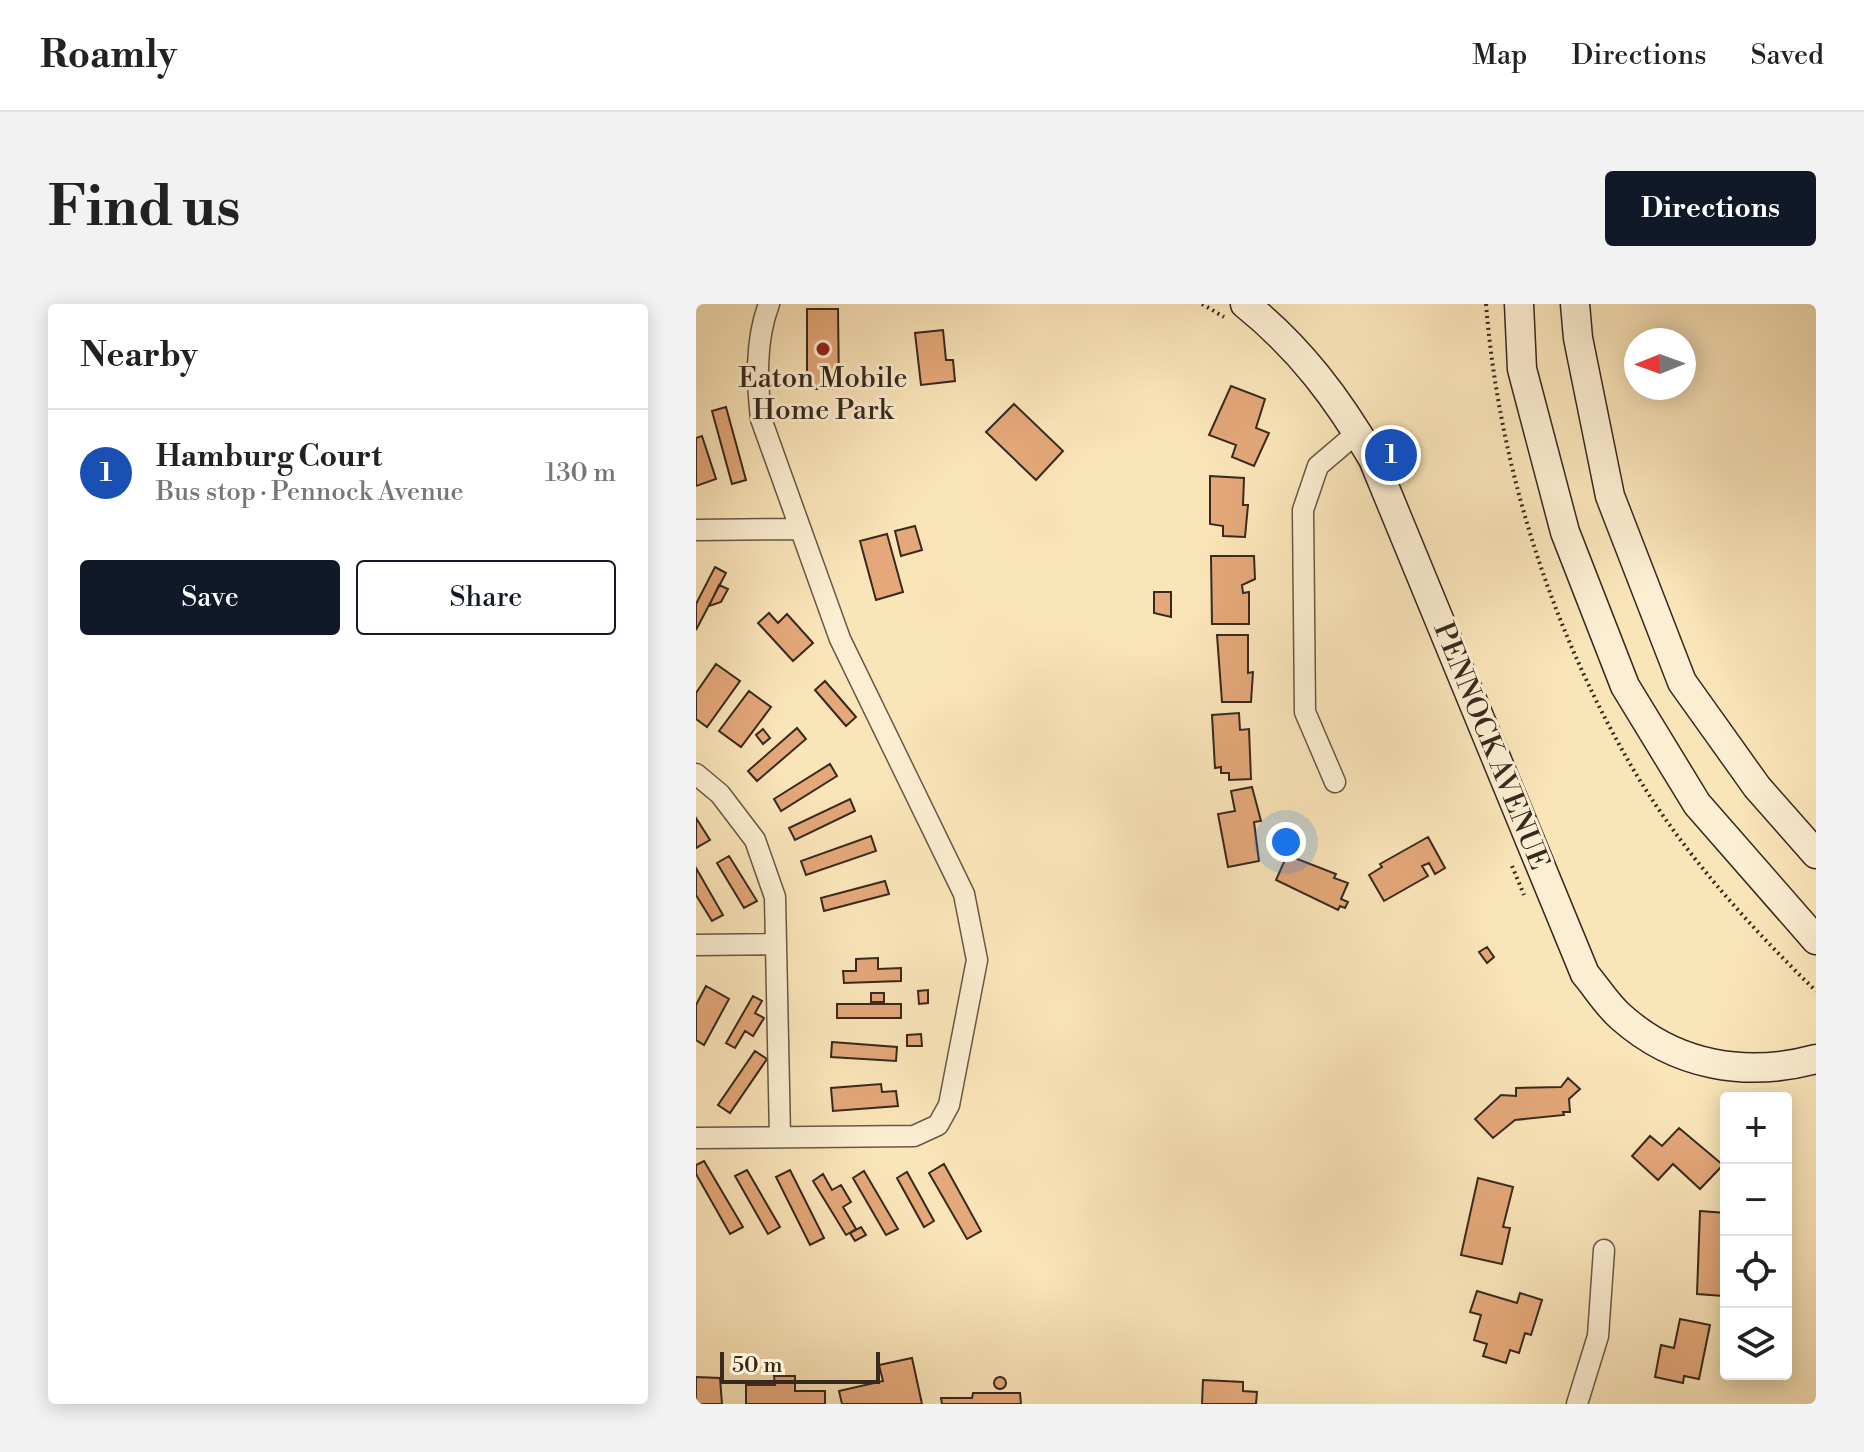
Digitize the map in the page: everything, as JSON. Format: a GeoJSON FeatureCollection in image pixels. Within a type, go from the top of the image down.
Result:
{"type":"FeatureCollection","features":[{"type":"Feature","properties":{"kind":"main road","name":"PENNOCK AVENUE"},"geometry":{"type":"LineString","coordinates":[[1245,304],[1303,357],[1358,432],[1373,459],[1585,974],[1618,1014],[1685,1057],[1711,1065],[1763,1069],[1816,1059]]}},
{"type":"Feature","properties":{"kind":"main road"},"geometry":{"type":"LineString","coordinates":[[1519,304],[1522,369],[1565,532],[1625,686],[1697,804],[1815,940]]}},
{"type":"Feature","properties":{"kind":"main road"},"geometry":{"type":"LineString","coordinates":[[1575,304],[1578,338],[1610,496],[1682,682],[1757,787],[1816,854]]}},
{"type":"Feature","properties":{"kind":"street"},"geometry":{"type":"LineString","coordinates":[[696,1138],[914,1136],[938,1125],[949,1105],[977,960],[964,894],[840,639],[761,419],[757,383],[762,323],[769,304]]}},
{"type":"Feature","properties":{"kind":"street"},"geometry":{"type":"LineString","coordinates":[[1335,782],[1305,712],[1303,510],[1318,466],[1358,432]]}},
{"type":"Feature","properties":{"kind":"street"},"geometry":{"type":"LineString","coordinates":[[696,530],[800,529]]}},
{"type":"Feature","properties":{"kind":"street"},"geometry":{"type":"LineString","coordinates":[[696,774],[720,794],[755,840],[775,897],[780,1137]]}},
{"type":"Feature","properties":{"kind":"street"},"geometry":{"type":"LineString","coordinates":[[696,945],[776,944]]}},
{"type":"Feature","properties":{"kind":"street"},"geometry":{"type":"LineString","coordinates":[[1577,1404],[1598,1336],[1604,1250]]}},
{"type":"Feature","properties":{"kind":"building","name":"Eaton Mobile Home Park"},"geometry":{"type":"Polygon","coordinates":[[[807,309],[838,309],[839,389],[807,389],[807,309]]]}},
{"type":"Feature","properties":{"kind":"building"},"geometry":{"type":"Polygon","coordinates":[[[943,330],[946,360],[953,360],[955,381],[921,385],[915,333],[943,330]]]}},
{"type":"Feature","properties":{"kind":"building"},"geometry":{"type":"Polygon","coordinates":[[[1231,386],[1265,399],[1256,428],[1269,433],[1254,466],[1232,457],[1236,445],[1209,435],[1231,386]]]}},
{"type":"Feature","properties":{"kind":"building"},"geometry":{"type":"Polygon","coordinates":[[[1014,404],[1063,451],[1036,480],[986,432],[1014,404]]]}},
{"type":"Feature","properties":{"kind":"building","name":"Eaton Mobile Home Park"},"geometry":{"type":"Polygon","coordinates":[[[726,407],[746,480],[732,484],[712,411],[726,407]]]}},
{"type":"Feature","properties":{"kind":"building","name":"Eaton Mobile Home Park"},"geometry":{"type":"Polygon","coordinates":[[[702,436],[716,479],[696,486],[696,438],[702,436]]]}},
{"type":"Feature","properties":{"kind":"building"},"geometry":{"type":"Polygon","coordinates":[[[1210,476],[1244,478],[1243,505],[1248,505],[1245,537],[1223,536],[1223,526],[1210,524],[1210,476]]]}},
{"type":"Feature","properties":{"kind":"building"},"geometry":{"type":"Polygon","coordinates":[[[915,526],[922,550],[901,556],[895,531],[915,526]]]}},
{"type":"Feature","properties":{"kind":"building"},"geometry":{"type":"Polygon","coordinates":[[[887,534],[903,592],[876,600],[860,541],[887,534]]]}},
{"type":"Feature","properties":{"kind":"building"},"geometry":{"type":"Polygon","coordinates":[[[1211,556],[1254,556],[1255,579],[1242,585],[1243,593],[1249,592],[1249,624],[1212,624],[1211,556]]]}},
{"type":"Feature","properties":{"kind":"building"},"geometry":{"type":"Polygon","coordinates":[[[715,567],[726,573],[696,630],[696,604],[715,567]]]}},
{"type":"Feature","properties":{"kind":"building"},"geometry":{"type":"Polygon","coordinates":[[[719,585],[728,589],[721,602],[709,606],[719,585]]]}},
{"type":"Feature","properties":{"kind":"building"},"geometry":{"type":"Polygon","coordinates":[[[1154,592],[1171,592],[1171,617],[1154,613],[1154,592]]]}},
{"type":"Feature","properties":{"kind":"building"},"geometry":{"type":"Polygon","coordinates":[[[769,613],[778,623],[787,614],[813,643],[793,661],[758,623],[769,613]]]}},
{"type":"Feature","properties":{"kind":"building"},"geometry":{"type":"Polygon","coordinates":[[[1217,635],[1248,635],[1248,673],[1253,672],[1251,702],[1222,702],[1217,635]]]}},
{"type":"Feature","properties":{"kind":"building"},"geometry":{"type":"Polygon","coordinates":[[[716,664],[740,681],[707,727],[696,719],[696,693],[716,664]]]}},
{"type":"Feature","properties":{"kind":"building"},"geometry":{"type":"Polygon","coordinates":[[[825,681],[856,717],[846,726],[815,690],[825,681]]]}},
{"type":"Feature","properties":{"kind":"building"},"geometry":{"type":"Polygon","coordinates":[[[749,691],[771,707],[741,747],[719,731],[749,691]]]}},
{"type":"Feature","properties":{"kind":"building"},"geometry":{"type":"Polygon","coordinates":[[[1239,713],[1240,730],[1249,729],[1251,779],[1229,780],[1229,773],[1221,773],[1221,767],[1215,768],[1212,715],[1239,713]]]}},
{"type":"Feature","properties":{"kind":"building"},"geometry":{"type":"Polygon","coordinates":[[[797,728],[806,739],[757,781],[748,771],[797,728]]]}},
{"type":"Feature","properties":{"kind":"building"},"geometry":{"type":"Polygon","coordinates":[[[763,729],[770,738],[763,744],[756,735],[763,729]]]}},
{"type":"Feature","properties":{"kind":"building"},"geometry":{"type":"Polygon","coordinates":[[[830,764],[837,776],[781,811],[774,799],[830,764]]]}},
{"type":"Feature","properties":{"kind":"building"},"geometry":{"type":"Polygon","coordinates":[[[1252,787],[1261,821],[1254,822],[1259,861],[1228,867],[1218,814],[1235,811],[1231,791],[1252,787]]]}},
{"type":"Feature","properties":{"kind":"building"},"geometry":{"type":"Polygon","coordinates":[[[850,799],[855,811],[795,840],[789,828],[850,799]]]}},
{"type":"Feature","properties":{"kind":"building"},"geometry":{"type":"Polygon","coordinates":[[[696,818],[710,840],[696,848],[696,818]]]}},
{"type":"Feature","properties":{"kind":"building"},"geometry":{"type":"Polygon","coordinates":[[[871,836],[876,851],[806,875],[801,861],[871,836]]]}},
{"type":"Feature","properties":{"kind":"building"},"geometry":{"type":"Polygon","coordinates":[[[1428,837],[1445,868],[1435,874],[1429,863],[1422,866],[1428,876],[1384,901],[1369,875],[1382,867],[1380,864],[1428,837]]]}},
{"type":"Feature","properties":{"kind":"building"},"geometry":{"type":"Polygon","coordinates":[[[1287,855],[1336,874],[1334,878],[1348,883],[1341,899],[1348,902],[1345,908],[1340,906],[1338,910],[1276,880],[1287,855]]]}},
{"type":"Feature","properties":{"kind":"building"},"geometry":{"type":"Polygon","coordinates":[[[729,856],[757,901],[744,908],[717,863],[729,856]]]}},
{"type":"Feature","properties":{"kind":"building"},"geometry":{"type":"Polygon","coordinates":[[[696,868],[723,915],[712,921],[696,895],[696,868]]]}},
{"type":"Feature","properties":{"kind":"building"},"geometry":{"type":"Polygon","coordinates":[[[885,881],[889,894],[824,911],[821,898],[885,881]]]}},
{"type":"Feature","properties":{"kind":"building"},"geometry":{"type":"Polygon","coordinates":[[[1487,947],[1494,957],[1487,963],[1479,952],[1487,947]]]}},
{"type":"Feature","properties":{"kind":"building"},"geometry":{"type":"Polygon","coordinates":[[[878,958],[878,969],[901,968],[901,981],[844,983],[843,971],[856,971],[856,959],[878,958]]]}},
{"type":"Feature","properties":{"kind":"building"},"geometry":{"type":"Polygon","coordinates":[[[706,986],[729,999],[704,1045],[696,1040],[696,1005],[706,986]]]}},
{"type":"Feature","properties":{"kind":"building"},"geometry":{"type":"Polygon","coordinates":[[[928,990],[928,1003],[919,1004],[918,991],[928,990]]]}},
{"type":"Feature","properties":{"kind":"building"},"geometry":{"type":"Polygon","coordinates":[[[871,993],[884,993],[884,1002],[871,1002],[871,993]]]}},
{"type":"Feature","properties":{"kind":"building"},"geometry":{"type":"Polygon","coordinates":[[[753,996],[762,1001],[755,1013],[764,1018],[753,1036],[745,1031],[735,1048],[726,1043],[753,996]]]}},
{"type":"Feature","properties":{"kind":"building"},"geometry":{"type":"Polygon","coordinates":[[[837,1004],[901,1004],[901,1018],[837,1018],[837,1004]]]}},
{"type":"Feature","properties":{"kind":"building"},"geometry":{"type":"Polygon","coordinates":[[[921,1034],[922,1046],[907,1046],[907,1035],[921,1034]]]}},
{"type":"Feature","properties":{"kind":"building"},"geometry":{"type":"Polygon","coordinates":[[[832,1042],[897,1047],[896,1061],[831,1057],[832,1042]]]}},
{"type":"Feature","properties":{"kind":"building"},"geometry":{"type":"Polygon","coordinates":[[[755,1051],[767,1059],[730,1113],[718,1105],[755,1051]]]}},
{"type":"Feature","properties":{"kind":"building"},"geometry":{"type":"Polygon","coordinates":[[[1568,1078],[1580,1089],[1569,1099],[1570,1112],[1563,1112],[1564,1115],[1515,1120],[1493,1138],[1475,1119],[1501,1095],[1516,1096],[1516,1088],[1561,1087],[1568,1078]]]}},
{"type":"Feature","properties":{"kind":"building"},"geometry":{"type":"Polygon","coordinates":[[[881,1084],[882,1092],[896,1091],[898,1106],[833,1111],[831,1088],[881,1084]]]}},
{"type":"Feature","properties":{"kind":"building"},"geometry":{"type":"Polygon","coordinates":[[[1679,1128],[1720,1162],[1720,1168],[1700,1189],[1673,1164],[1658,1180],[1632,1156],[1650,1136],[1662,1146],[1679,1128]]]}},
{"type":"Feature","properties":{"kind":"building"},"geometry":{"type":"Polygon","coordinates":[[[704,1161],[743,1227],[730,1234],[696,1174],[696,1165],[704,1161]]]}},
{"type":"Feature","properties":{"kind":"building"},"geometry":{"type":"Polygon","coordinates":[[[944,1164],[981,1231],[967,1239],[929,1173],[944,1164]]]}},
{"type":"Feature","properties":{"kind":"building"},"geometry":{"type":"Polygon","coordinates":[[[747,1170],[780,1227],[768,1234],[735,1176],[747,1170]]]}},
{"type":"Feature","properties":{"kind":"building"},"geometry":{"type":"Polygon","coordinates":[[[790,1170],[824,1238],[810,1245],[776,1177],[790,1170]]]}},
{"type":"Feature","properties":{"kind":"building"},"geometry":{"type":"Polygon","coordinates":[[[864,1171],[898,1229],[886,1235],[853,1178],[864,1171]]]}},
{"type":"Feature","properties":{"kind":"building"},"geometry":{"type":"Polygon","coordinates":[[[907,1172],[934,1221],[924,1227],[897,1178],[907,1172]]]}},
{"type":"Feature","properties":{"kind":"building"},"geometry":{"type":"Polygon","coordinates":[[[823,1174],[832,1190],[841,1185],[851,1202],[843,1207],[856,1229],[846,1235],[813,1181],[823,1174]]]}},
{"type":"Feature","properties":{"kind":"building"},"geometry":{"type":"Polygon","coordinates":[[[1478,1178],[1513,1187],[1503,1227],[1510,1228],[1502,1264],[1461,1255],[1478,1178]]]}},
{"type":"Feature","properties":{"kind":"building"},"geometry":{"type":"Polygon","coordinates":[[[1700,1211],[1720,1213],[1720,1296],[1697,1294],[1700,1211]]]}},
{"type":"Feature","properties":{"kind":"building"},"geometry":{"type":"Polygon","coordinates":[[[861,1227],[866,1235],[855,1241],[850,1233],[861,1227]]]}},
{"type":"Feature","properties":{"kind":"building"},"geometry":{"type":"Polygon","coordinates":[[[1477,1291],[1517,1303],[1520,1293],[1542,1300],[1531,1335],[1525,1333],[1519,1353],[1510,1350],[1506,1363],[1483,1356],[1487,1344],[1474,1340],[1481,1315],[1470,1312],[1477,1291]]]}},
{"type":"Feature","properties":{"kind":"building"},"geometry":{"type":"Polygon","coordinates":[[[1680,1319],[1710,1325],[1699,1379],[1684,1376],[1683,1383],[1655,1377],[1661,1345],[1674,1348],[1680,1319]]]}},
{"type":"Feature","properties":{"kind":"building"},"geometry":{"type":"Polygon","coordinates":[[[912,1358],[922,1404],[842,1404],[839,1391],[883,1381],[879,1365],[912,1358]]]}},
{"type":"Feature","properties":{"kind":"building"},"geometry":{"type":"Polygon","coordinates":[[[774,1376],[795,1376],[795,1391],[825,1391],[825,1404],[746,1404],[746,1385],[775,1385],[774,1376]]]}},
{"type":"Feature","properties":{"kind":"building"},"geometry":{"type":"Polygon","coordinates":[[[696,1377],[720,1378],[722,1404],[696,1404],[696,1377]]]}},
{"type":"Feature","properties":{"kind":"building"},"geometry":{"type":"Polygon","coordinates":[[[1000,1377],[1006,1383],[1000,1389],[994,1383],[1000,1377]]]}},
{"type":"Feature","properties":{"kind":"building"},"geometry":{"type":"Polygon","coordinates":[[[1203,1380],[1243,1382],[1243,1391],[1257,1392],[1256,1404],[1202,1404],[1203,1380]]]}},
{"type":"Feature","properties":{"kind":"building"},"geometry":{"type":"Polygon","coordinates":[[[973,1393],[1020,1393],[1021,1404],[942,1404],[941,1398],[972,1398],[973,1393]]]}},
{"type":"Feature","properties":{"kind":"place","name":"Eaton Mobile Home Park"},"geometry":{"type":"Point","coordinates":[823,349]}},
{"type":"Feature","properties":{"kind":"place","name":"Hamburg Court"},"geometry":{"type":"Point","coordinates":[1391,455]}}]}
